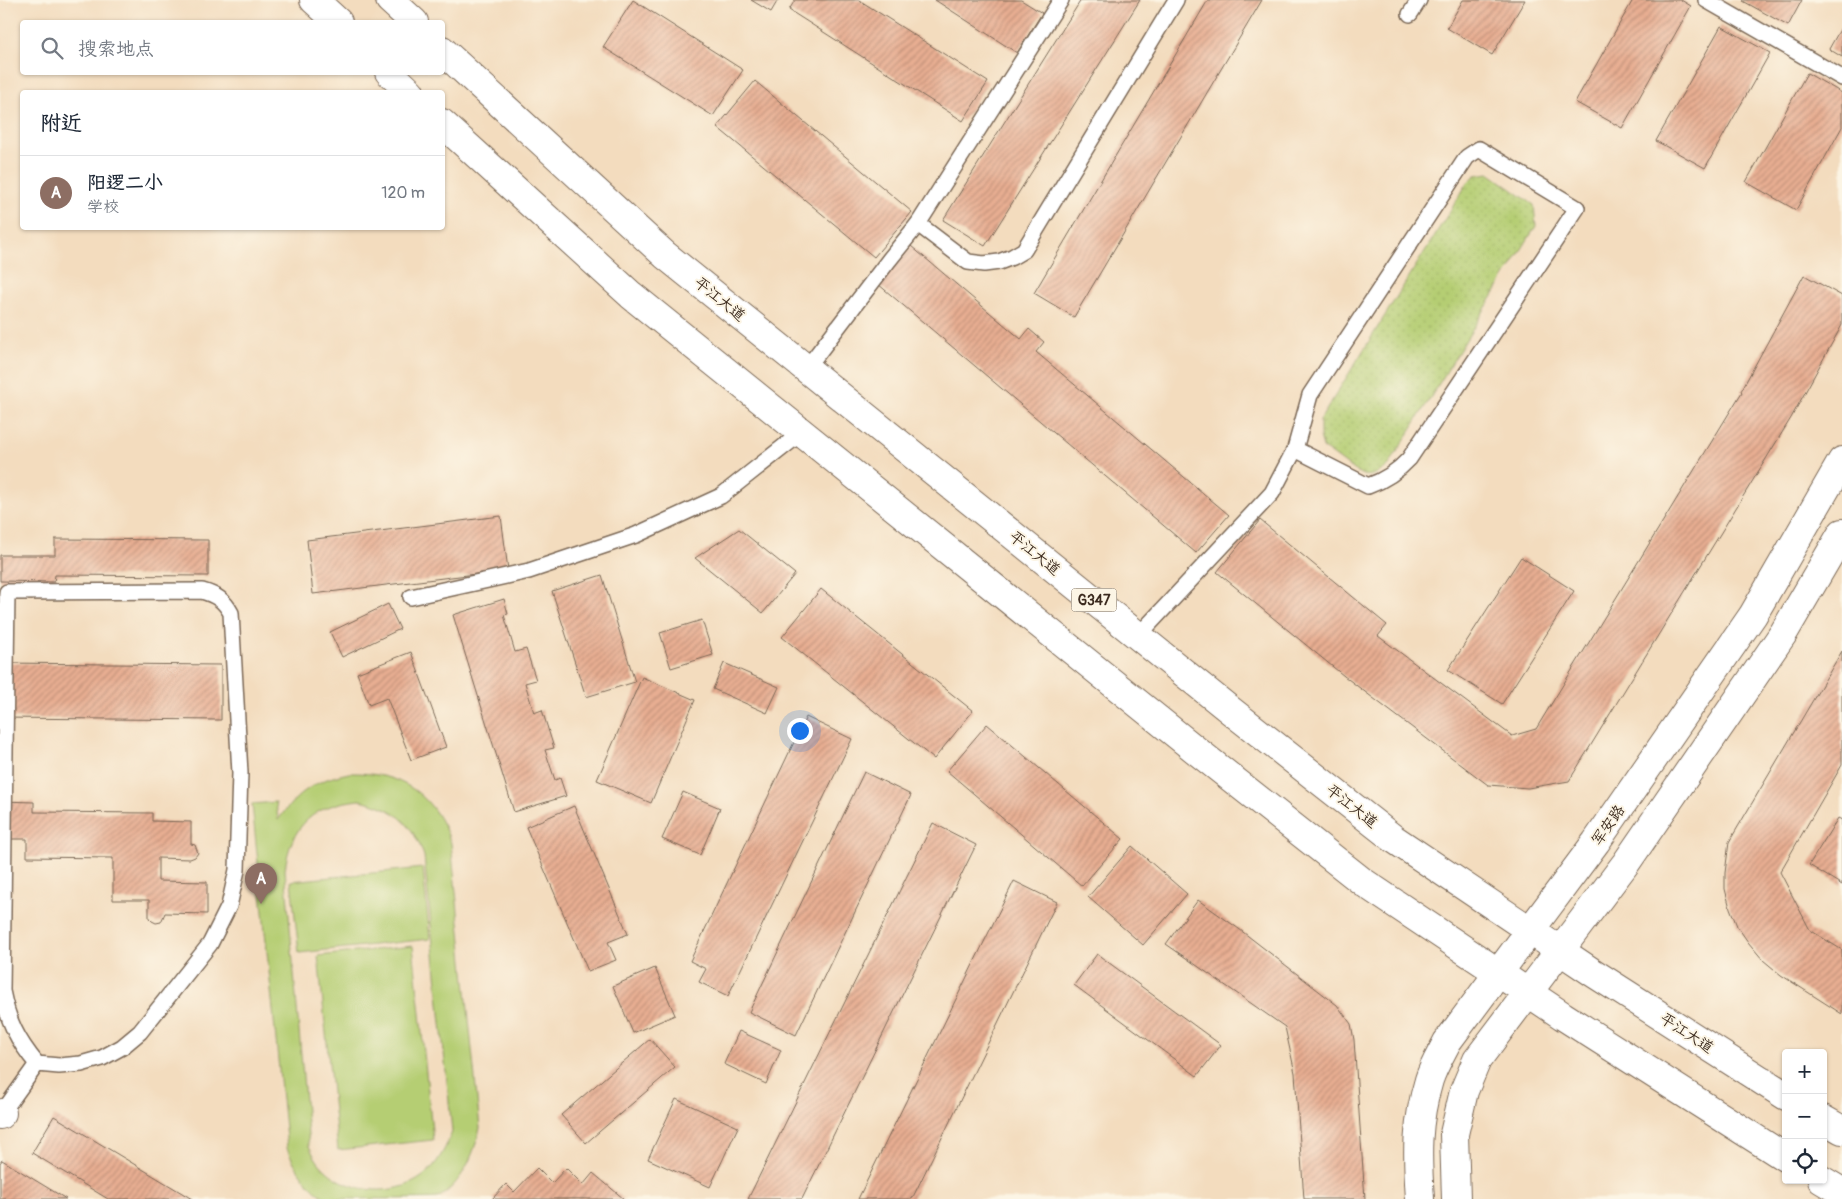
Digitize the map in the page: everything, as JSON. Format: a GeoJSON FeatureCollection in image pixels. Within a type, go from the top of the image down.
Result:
{"type":"FeatureCollection","features":[{"type":"Feature","properties":{"kind":"main road"},"geometry":{"type":"LineString","coordinates":[[314,0],[336,20]]}},
{"type":"Feature","properties":{"kind":"main road"},"geometry":{"type":"LineString","coordinates":[[390,0],[412,20]]}},
{"type":"Feature","properties":{"kind":"main road","name":"平江大道"},"geometry":{"type":"LineString","coordinates":[[445,53],[665,255],[1230,710],[1394,839],[1560,950],[1783,1094]]}},
{"type":"Feature","properties":{"kind":"main road"},"geometry":{"type":"LineString","coordinates":[[392,75],[408,90]]}},
{"type":"Feature","properties":{"kind":"main road"},"geometry":{"type":"LineString","coordinates":[[445,126],[631,295],[1197,752],[1363,882],[1528,993],[1782,1155]]}},
{"type":"Feature","properties":{"kind":"main road","name":"军安路"},"geometry":{"type":"LineString","coordinates":[[1420,1199],[1417,1156],[1418,1129],[1429,1079],[1446,1042],[1596,842],[1753,615],[1842,461]]}},
{"type":"Feature","properties":{"kind":"main road"},"geometry":{"type":"LineString","coordinates":[[1456,1199],[1454,1134],[1464,1090],[1477,1060],[1626,863],[1783,634],[1842,533]]}},
{"type":"Feature","properties":{"kind":"main road"},"geometry":{"type":"LineString","coordinates":[[1827,1121],[1842,1130]]}},
{"type":"Feature","properties":{"kind":"main road"},"geometry":{"type":"LineString","coordinates":[[1827,1183],[1842,1192]]}},
{"type":"Feature","properties":{"kind":"lane"},"geometry":{"type":"LineString","coordinates":[[806,369],[918,224],[1061,0]]}},
{"type":"Feature","properties":{"kind":"lane"},"geometry":{"type":"LineString","coordinates":[[918,224],[968,262],[984,264],[999,262],[1012,258],[1024,250],[1176,0]]}},
{"type":"Feature","properties":{"kind":"lane"},"geometry":{"type":"LineString","coordinates":[[1410,14],[1419,0]]}},
{"type":"Feature","properties":{"kind":"lane"},"geometry":{"type":"LineString","coordinates":[[1706,0],[1842,78]]}},
{"type":"Feature","properties":{"kind":"lane"},"geometry":{"type":"LineString","coordinates":[[1138,636],[1272,493],[1295,449],[1310,395],[1467,157],[1479,149],[1577,208],[1409,459],[1398,472],[1368,486],[1295,449]]}},
{"type":"Feature","properties":{"kind":"lane"},"geometry":{"type":"LineString","coordinates":[[411,597],[529,571],[636,535],[721,496],[801,433]]}},
{"type":"Feature","properties":{"kind":"lane"},"geometry":{"type":"LineString","coordinates":[[202,591],[211,593],[226,604],[231,613],[240,773],[237,870],[229,906],[210,944],[140,1032],[122,1047],[102,1058],[81,1064],[59,1066],[36,1064],[16,1035],[7,1014],[2,991],[7,592],[202,591]]}},
{"type":"Feature","properties":{"kind":"lane"},"geometry":{"type":"LineString","coordinates":[[1,1114],[36,1064]]}},
{"type":"Feature","properties":{"kind":"green space"},"geometry":{"type":"Polygon","coordinates":[[[1489,173],[1534,205],[1536,226],[1389,465],[1373,475],[1363,475],[1323,448],[1320,436],[1320,420],[1468,182],[1476,175],[1489,173]]]}},
{"type":"Feature","properties":{"kind":"green space"},"geometry":{"type":"Polygon","coordinates":[[[349,773],[384,776],[413,789],[435,811],[451,843],[480,1128],[471,1158],[461,1176],[447,1192],[438,1198],[327,1199],[303,1176],[287,1148],[252,804],[276,802],[278,820],[285,810],[308,789],[326,779],[349,773]],[[360,800],[344,802],[318,812],[299,829],[292,841],[285,870],[309,1146],[319,1163],[341,1181],[369,1189],[383,1190],[397,1188],[423,1176],[441,1155],[452,1131],[424,856],[408,825],[392,812],[360,800]]]}},
{"type":"Feature","properties":{"kind":"green space"},"geometry":{"type":"Polygon","coordinates":[[[423,868],[430,939],[299,953],[291,881],[423,868]]]}},
{"type":"Feature","properties":{"kind":"green space"},"geometry":{"type":"Polygon","coordinates":[[[413,946],[433,1140],[338,1150],[318,956],[413,946]]]}},
{"type":"Feature","properties":{"kind":"building"},"geometry":{"type":"Polygon","coordinates":[[[633,0],[743,70],[713,116],[603,47],[633,0]]]}},
{"type":"Feature","properties":{"kind":"building"},"geometry":{"type":"Polygon","coordinates":[[[751,0],[778,0],[771,12],[751,0]]]}},
{"type":"Feature","properties":{"kind":"building"},"geometry":{"type":"Polygon","coordinates":[[[795,0],[859,0],[988,82],[963,121],[789,10],[795,0]]]}},
{"type":"Feature","properties":{"kind":"building"},"geometry":{"type":"Polygon","coordinates":[[[935,0],[1021,0],[1042,13],[1017,53],[935,0]]]}},
{"type":"Feature","properties":{"kind":"building"},"geometry":{"type":"Polygon","coordinates":[[[1081,0],[1140,0],[985,246],[943,220],[1081,0]]]}},
{"type":"Feature","properties":{"kind":"building"},"geometry":{"type":"Polygon","coordinates":[[[1208,0],[1262,0],[1074,317],[1034,293],[1208,0]]]}},
{"type":"Feature","properties":{"kind":"building"},"geometry":{"type":"Polygon","coordinates":[[[1463,0],[1525,0],[1492,55],[1447,28],[1463,0]]]}},
{"type":"Feature","properties":{"kind":"building"},"geometry":{"type":"Polygon","coordinates":[[[1633,0],[1681,0],[1691,6],[1622,128],[1575,102],[1633,0]]]}},
{"type":"Feature","properties":{"kind":"building"},"geometry":{"type":"Polygon","coordinates":[[[1744,0],[1802,0],[1788,26],[1744,0]]]}},
{"type":"Feature","properties":{"kind":"building"},"geometry":{"type":"Polygon","coordinates":[[[1721,26],[1770,53],[1705,168],[1656,141],[1721,26]]]}},
{"type":"Feature","properties":{"kind":"building"},"geometry":{"type":"Polygon","coordinates":[[[1842,26],[1842,57],[1829,49],[1842,26]]]}},
{"type":"Feature","properties":{"kind":"building"},"geometry":{"type":"Polygon","coordinates":[[[1807,73],[1842,93],[1842,127],[1796,210],[1746,182],[1807,73]]]}},
{"type":"Feature","properties":{"kind":"building"},"geometry":{"type":"Polygon","coordinates":[[[755,81],[912,212],[874,257],[717,127],[755,81]]]}},
{"type":"Feature","properties":{"kind":"building"},"geometry":{"type":"Polygon","coordinates":[[[911,246],[1021,339],[1029,329],[1044,342],[1036,352],[1229,515],[1196,553],[878,284],[911,246]]]}},
{"type":"Feature","properties":{"kind":"building"},"geometry":{"type":"Polygon","coordinates":[[[1804,275],[1842,296],[1842,325],[1791,418],[1569,781],[1528,788],[1488,785],[1344,676],[1217,572],[1260,520],[1387,625],[1378,636],[1512,736],[1536,729],[1742,392],[1804,275]]]}},
{"type":"Feature","properties":{"kind":"building"},"geometry":{"type":"Polygon","coordinates":[[[501,516],[508,570],[313,594],[307,540],[501,516]]]}},
{"type":"Feature","properties":{"kind":"building"},"geometry":{"type":"Polygon","coordinates":[[[739,529],[795,574],[763,613],[695,558],[739,529]]]}},
{"type":"Feature","properties":{"kind":"building"},"geometry":{"type":"Polygon","coordinates":[[[55,539],[208,540],[208,576],[55,575],[54,582],[0,581],[0,555],[55,555],[55,539]]]}},
{"type":"Feature","properties":{"kind":"building"},"geometry":{"type":"Polygon","coordinates":[[[1521,557],[1574,591],[1502,704],[1448,670],[1521,557]]]}},
{"type":"Feature","properties":{"kind":"building"},"geometry":{"type":"Polygon","coordinates":[[[602,575],[635,682],[586,697],[552,591],[602,575]]]}},
{"type":"Feature","properties":{"kind":"building"},"geometry":{"type":"Polygon","coordinates":[[[821,589],[973,711],[934,759],[782,637],[821,589]]]}},
{"type":"Feature","properties":{"kind":"building"},"geometry":{"type":"Polygon","coordinates":[[[504,599],[508,614],[504,615],[515,652],[526,649],[536,680],[525,683],[534,713],[542,710],[554,748],[545,750],[555,780],[560,778],[566,796],[514,812],[453,615],[504,599]]]}},
{"type":"Feature","properties":{"kind":"building"},"geometry":{"type":"Polygon","coordinates":[[[388,604],[400,629],[342,657],[330,632],[388,604]]]}},
{"type":"Feature","properties":{"kind":"building"},"geometry":{"type":"Polygon","coordinates":[[[702,620],[713,655],[671,668],[660,633],[702,620]]]}},
{"type":"Feature","properties":{"kind":"building"},"geometry":{"type":"Polygon","coordinates":[[[1842,651],[1842,765],[1780,872],[1810,930],[1842,950],[1842,1014],[1781,975],[1763,960],[1748,942],[1737,926],[1730,908],[1725,889],[1725,873],[1729,842],[1842,651]]]}},
{"type":"Feature","properties":{"kind":"building"},"geometry":{"type":"Polygon","coordinates":[[[411,652],[446,747],[411,760],[387,698],[369,705],[357,673],[411,652]]]}},
{"type":"Feature","properties":{"kind":"building"},"geometry":{"type":"Polygon","coordinates":[[[0,663],[221,665],[221,720],[0,718],[0,663]]]}},
{"type":"Feature","properties":{"kind":"building"},"geometry":{"type":"Polygon","coordinates":[[[724,663],[779,687],[767,713],[713,689],[724,663]]]}},
{"type":"Feature","properties":{"kind":"building"},"geometry":{"type":"Polygon","coordinates":[[[642,677],[695,700],[651,803],[597,780],[642,677]]]}},
{"type":"Feature","properties":{"kind":"building"},"geometry":{"type":"Polygon","coordinates":[[[806,717],[852,739],[728,996],[699,982],[706,969],[690,961],[806,717]]]}},
{"type":"Feature","properties":{"kind":"building"},"geometry":{"type":"Polygon","coordinates":[[[987,724],[1123,839],[1082,886],[947,771],[987,724]]]}},
{"type":"Feature","properties":{"kind":"building"},"geometry":{"type":"Polygon","coordinates":[[[864,772],[911,795],[796,1035],[749,1012],[864,772]]]}},
{"type":"Feature","properties":{"kind":"building"},"geometry":{"type":"Polygon","coordinates":[[[683,792],[720,808],[700,855],[662,839],[683,792]]]}},
{"type":"Feature","properties":{"kind":"building"},"geometry":{"type":"Polygon","coordinates":[[[0,801],[34,802],[34,812],[152,813],[152,821],[191,822],[191,844],[195,845],[198,853],[190,859],[158,858],[158,881],[207,882],[207,914],[165,913],[161,922],[156,923],[149,918],[149,900],[113,900],[113,858],[27,857],[27,839],[0,839],[0,801]]]}},
{"type":"Feature","properties":{"kind":"building"},"geometry":{"type":"Polygon","coordinates":[[[574,806],[628,934],[608,942],[616,960],[588,971],[526,827],[574,806]]]}},
{"type":"Feature","properties":{"kind":"building"},"geometry":{"type":"Polygon","coordinates":[[[1838,818],[1842,820],[1842,885],[1809,865],[1838,818]]]}},
{"type":"Feature","properties":{"kind":"building"},"geometry":{"type":"Polygon","coordinates":[[[933,823],[976,845],[802,1199],[748,1199],[933,823]]]}},
{"type":"Feature","properties":{"kind":"building"},"geometry":{"type":"Polygon","coordinates":[[[1132,846],[1187,894],[1143,945],[1088,897],[1132,846]]]}},
{"type":"Feature","properties":{"kind":"building"},"geometry":{"type":"Polygon","coordinates":[[[1014,881],[1057,902],[912,1199],[858,1199],[1014,881]]]}},
{"type":"Feature","properties":{"kind":"building"},"geometry":{"type":"Polygon","coordinates":[[[1198,900],[1239,929],[1337,1005],[1351,1024],[1354,1040],[1365,1199],[1304,1199],[1295,1073],[1285,1027],[1166,944],[1198,900]]]}},
{"type":"Feature","properties":{"kind":"building"},"geometry":{"type":"Polygon","coordinates":[[[1097,954],[1221,1045],[1197,1076],[1074,985],[1097,954]]]}},
{"type":"Feature","properties":{"kind":"building"},"geometry":{"type":"Polygon","coordinates":[[[655,968],[675,1015],[633,1033],[613,986],[655,968]]]}},
{"type":"Feature","properties":{"kind":"building"},"geometry":{"type":"Polygon","coordinates":[[[739,1031],[781,1050],[766,1084],[724,1064],[739,1031]]]}},
{"type":"Feature","properties":{"kind":"building"},"geometry":{"type":"Polygon","coordinates":[[[650,1039],[675,1067],[586,1143],[561,1115],[650,1039]]]}},
{"type":"Feature","properties":{"kind":"building"},"geometry":{"type":"Polygon","coordinates":[[[676,1099],[738,1127],[710,1187],[648,1159],[676,1099]]]}},
{"type":"Feature","properties":{"kind":"building"},"geometry":{"type":"Polygon","coordinates":[[[54,1116],[192,1199],[108,1199],[32,1153],[54,1116]]]}},
{"type":"Feature","properties":{"kind":"building"},"geometry":{"type":"Polygon","coordinates":[[[2,1160],[66,1199],[0,1199],[0,1163],[2,1160]]]}},
{"type":"Feature","properties":{"kind":"building"},"geometry":{"type":"Polygon","coordinates":[[[537,1168],[552,1183],[566,1168],[583,1185],[593,1173],[624,1199],[492,1199],[506,1184],[514,1192],[537,1168]]]}},
{"type":"Feature","properties":{"kind":"place","name":"阳逻二小"},"geometry":{"type":"Point","coordinates":[261,904]}}]}
